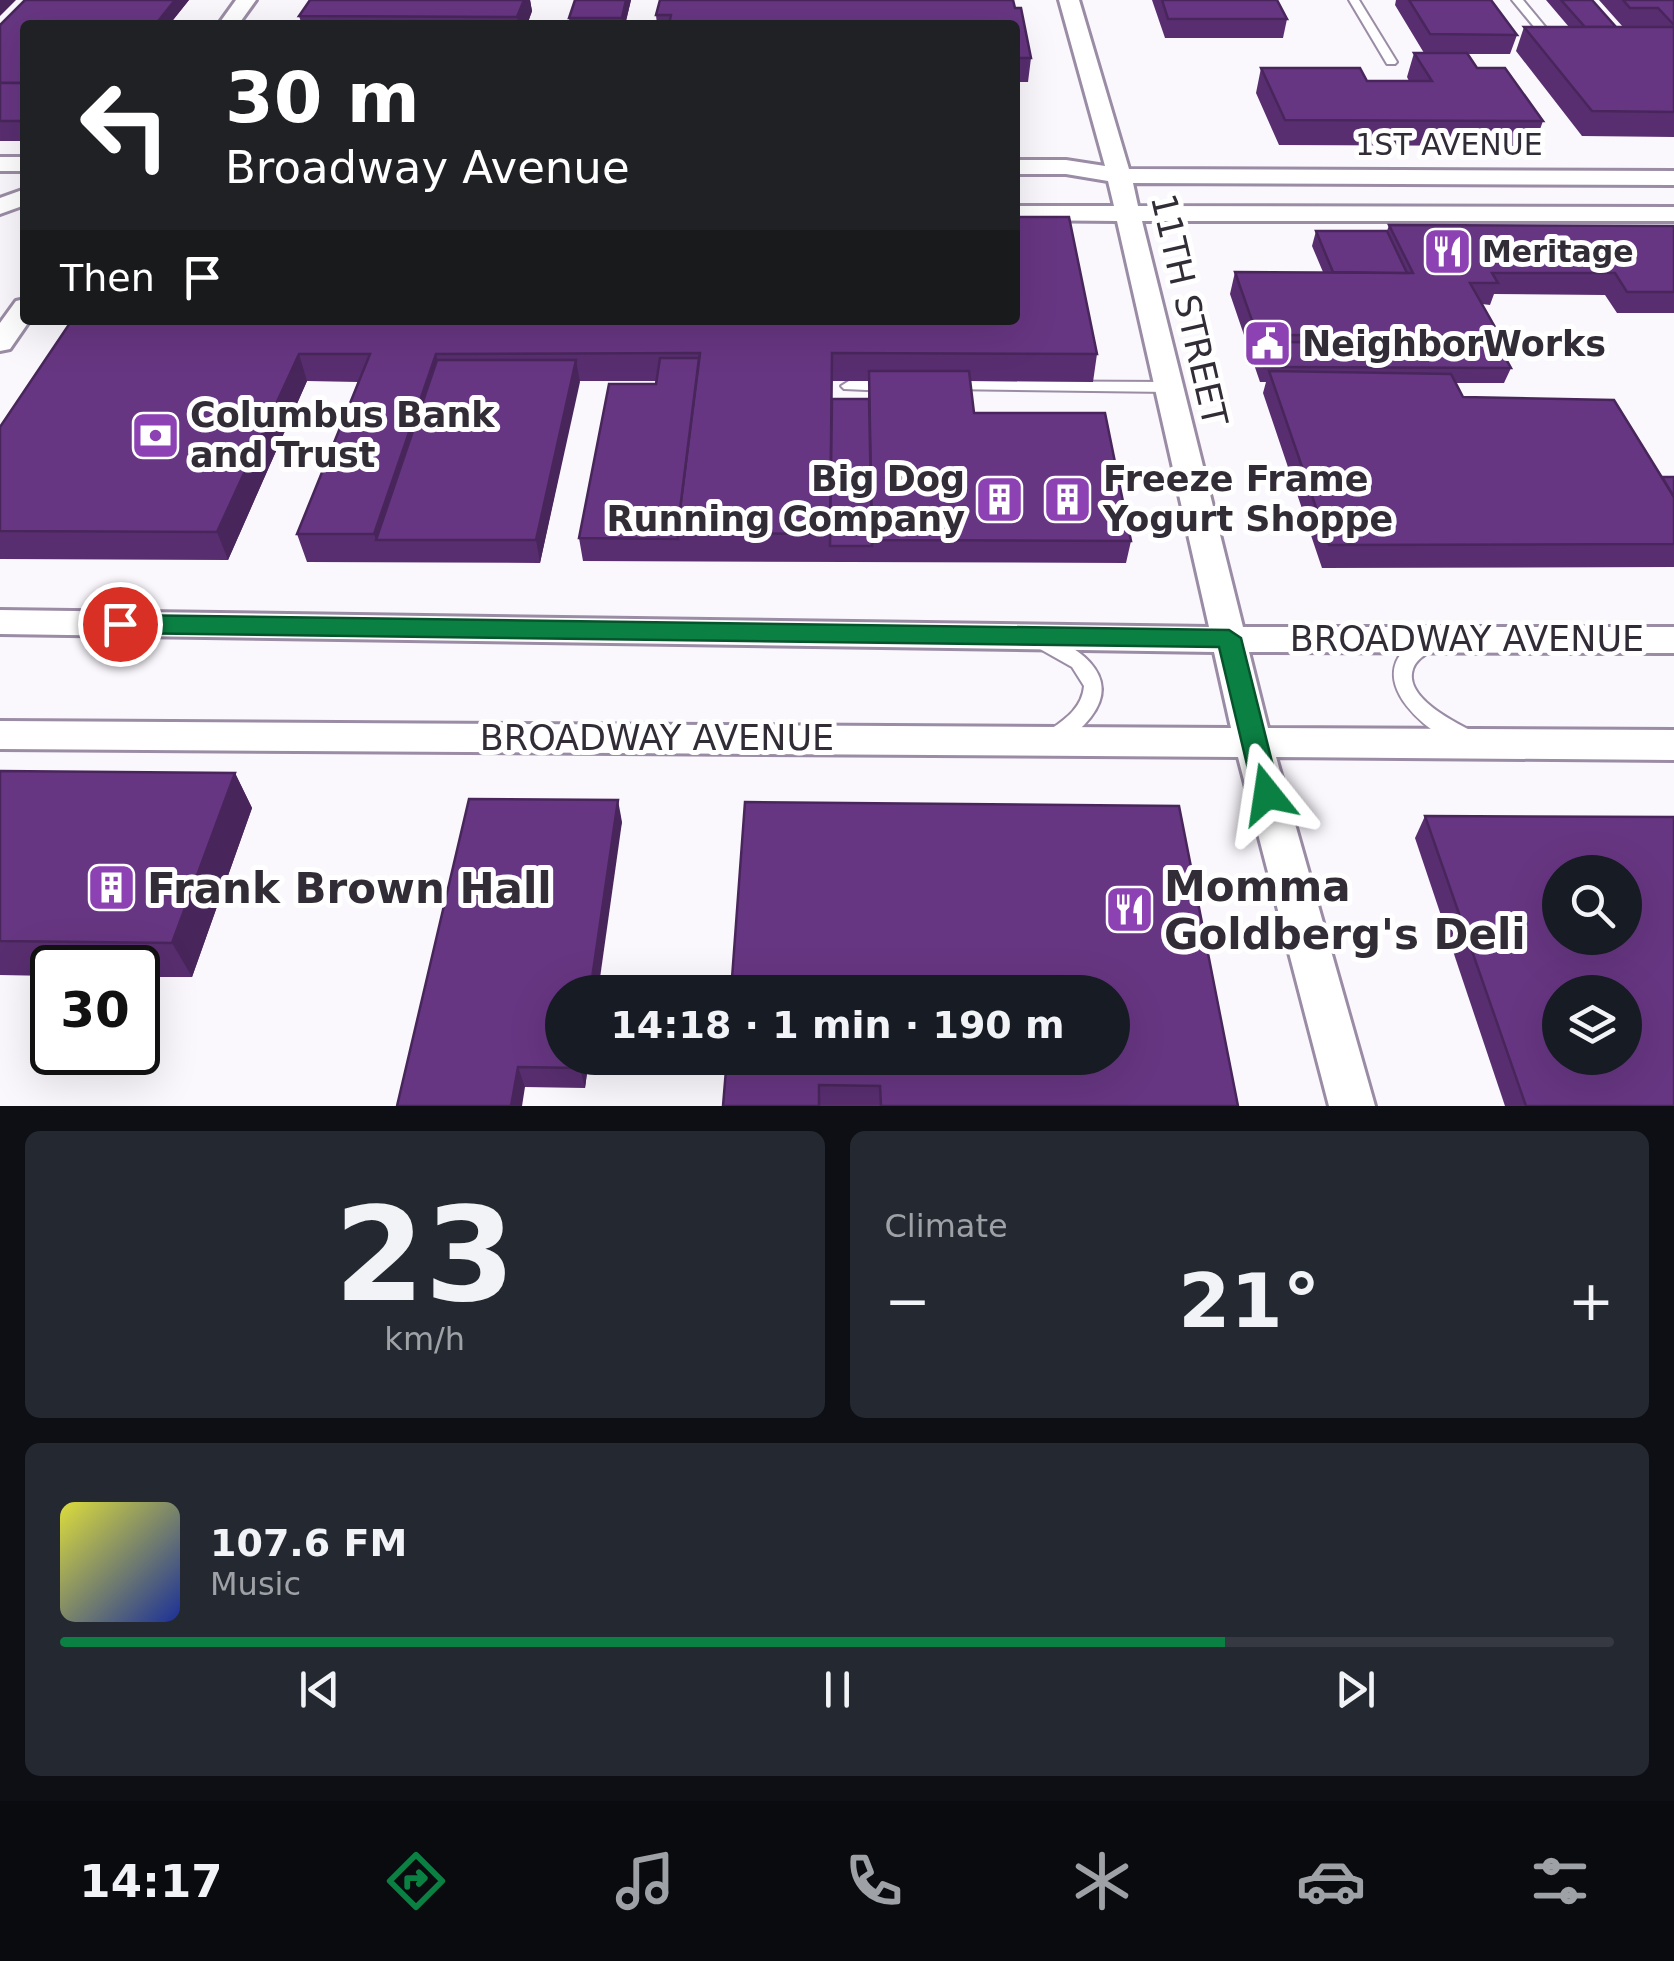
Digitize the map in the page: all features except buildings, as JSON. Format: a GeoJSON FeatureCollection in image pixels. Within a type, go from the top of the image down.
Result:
{"type":"FeatureCollection","features":[{"type":"Feature","properties":{"kind":"street","name":"11TH STREET"},"geometry":{"type":"LineString","coordinates":[[1069,0],[1119,176],[1253,742],[1352,1106]]}},
{"type":"Feature","properties":{"kind":"street","name":"1ST AVENUE"},"geometry":{"type":"LineString","coordinates":[[1020,167],[1066,167],[1119,176],[1674,178]]}},
{"type":"Feature","properties":{"kind":"street"},"geometry":{"type":"LineString","coordinates":[[1224,176],[1205,188],[1210,202],[1235,213]]}},
{"type":"Feature","properties":{"kind":"street","name":"1ST AVENUE"},"geometry":{"type":"LineString","coordinates":[[1020,179],[1026,183],[1028,196],[1020,205]]}},
{"type":"Feature","properties":{"kind":"street","name":"1ST AVENUE"},"geometry":{"type":"LineString","coordinates":[[1020,210],[1674,214]]}},
{"type":"Feature","properties":{"kind":"street"},"geometry":{"type":"LineString","coordinates":[[0,342],[20,314]]}},
{"type":"Feature","properties":{"kind":"street","name":"BROADWAY AVENUE"},"geometry":{"type":"LineString","coordinates":[[0,622],[1039,640],[1674,640]]}},
{"type":"Feature","properties":{"kind":"street","name":"BROADWAY AVENUE"},"geometry":{"type":"LineString","coordinates":[[0,734],[1674,744]]}},
{"type":"Feature","properties":{"kind":"lane"},"geometry":{"type":"LineString","coordinates":[[1354,0],[1391,62]]}},
{"type":"Feature","properties":{"kind":"lane"},"geometry":{"type":"LineString","coordinates":[[1518,0],[1553,44]]}},
{"type":"Feature","properties":{"kind":"lane"},"geometry":{"type":"LineString","coordinates":[[849,386],[908,386]]}},
{"type":"Feature","properties":{"kind":"lane"},"geometry":{"type":"LineString","coordinates":[[928,386],[1168,387]]}},
{"type":"Feature","properties":{"kind":"lane"},"geometry":{"type":"LineString","coordinates":[[1438,639],[1412,652],[1402,670],[1402,685],[1414,704],[1437,723],[1478,743]]}},
{"type":"Feature","properties":{"kind":"lane"},"geometry":{"type":"LineString","coordinates":[[1039,640],[1076,656],[1090,676],[1094,696],[1084,719],[1050,741]]}},
{"type":"Feature","properties":{"kind":"place","name":"Meritage"},"geometry":{"type":"Point","coordinates":[1447,251]}},
{"type":"Feature","properties":{"kind":"place","name":"NeighborWorks"},"geometry":{"type":"Point","coordinates":[1267,344]}},
{"type":"Feature","properties":{"kind":"place","name":"Columbus Bank and Trust"},"geometry":{"type":"Point","coordinates":[155,435]}},
{"type":"Feature","properties":{"kind":"place","name":"Big Dog Running Company"},"geometry":{"type":"Point","coordinates":[1000,499]}},
{"type":"Feature","properties":{"kind":"place","name":"Freeze Frame Yogurt Shoppe"},"geometry":{"type":"Point","coordinates":[1068,499]}},
{"type":"Feature","properties":{"kind":"place","name":"Frank Brown Hall"},"geometry":{"type":"Point","coordinates":[112,888]}},
{"type":"Feature","properties":{"kind":"place","name":"Momma Goldberg's Deli"},"geometry":{"type":"Point","coordinates":[1129,910]}},
{"type":"Feature","properties":{"kind":"route"},"geometry":{"type":"LineString","coordinates":[[120,624],[1039,640],[1229,638],[1267,794]]}}]}
